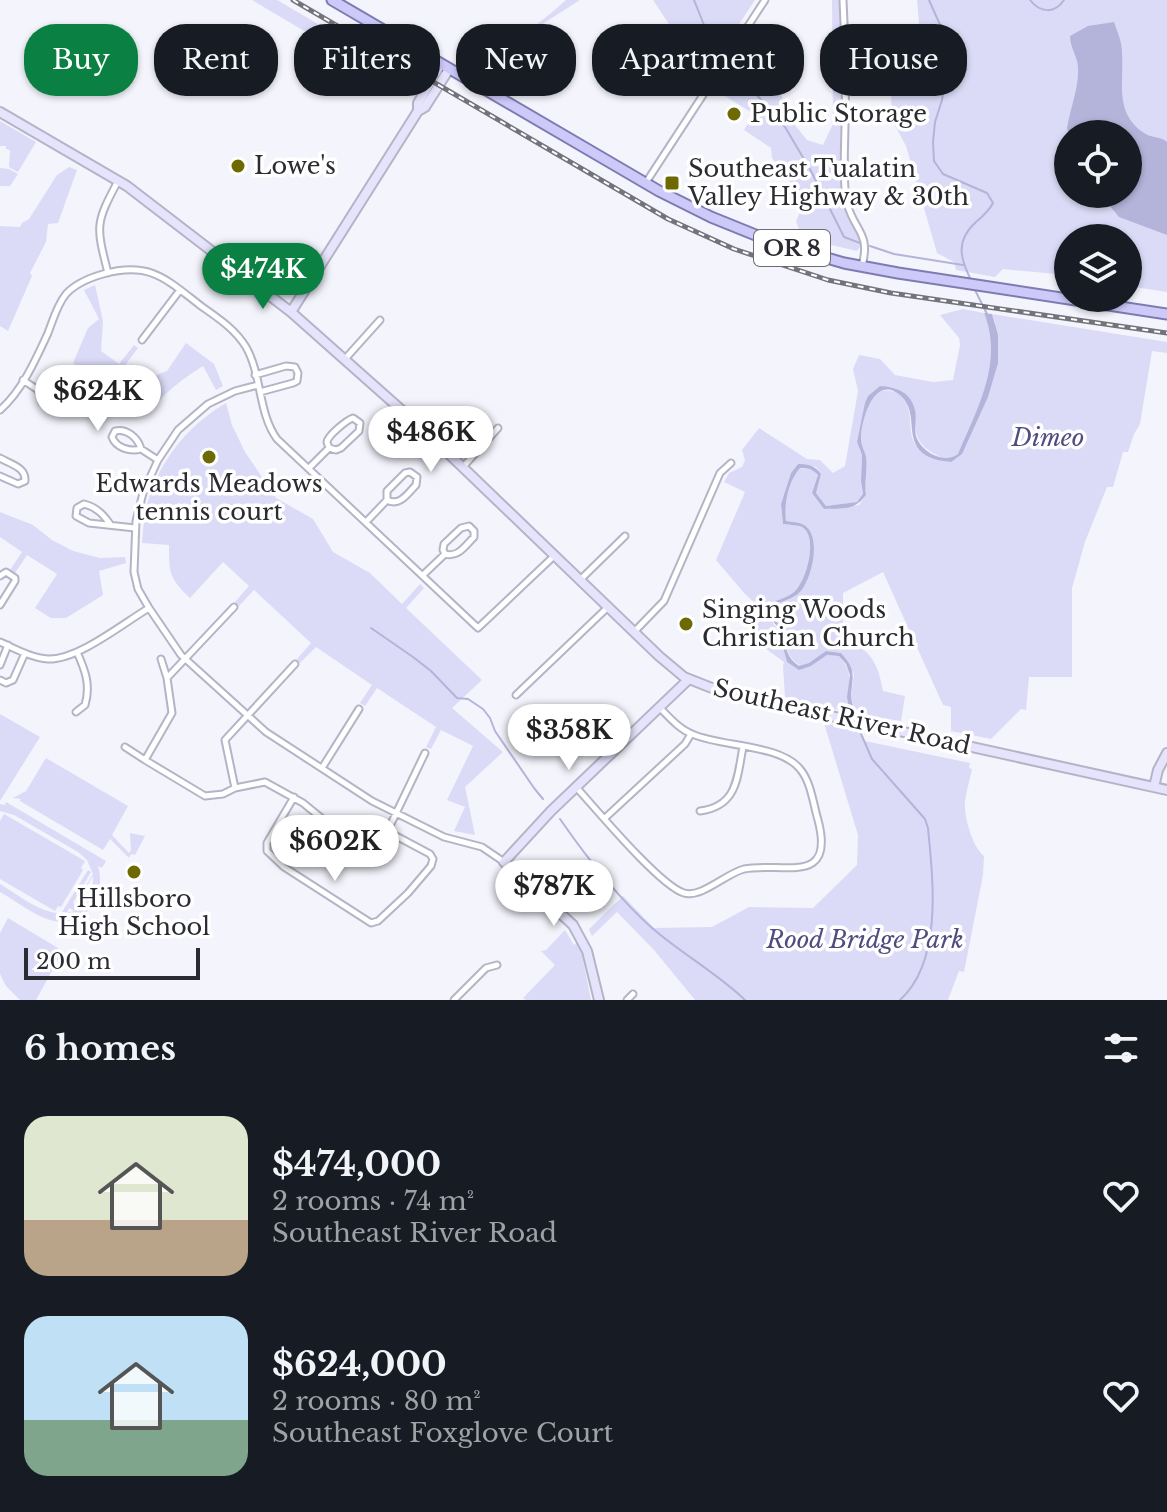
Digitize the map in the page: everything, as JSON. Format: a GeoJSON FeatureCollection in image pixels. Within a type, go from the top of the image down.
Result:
{"type":"FeatureCollection","features":[{"type":"Feature","properties":{"kind":"main road","name":"OR 8"},"geometry":{"type":"LineString","coordinates":[[332,0],[645,184],[711,217],[763,238],[861,267],[1167,314]]}},
{"type":"Feature","properties":{"kind":"main road"},"geometry":{"type":"LineString","coordinates":[[291,312],[418,111],[418,103],[445,66]]}},
{"type":"Feature","properties":{"kind":"main road","name":"Southeast River Road"},"geometry":{"type":"LineString","coordinates":[[0,112],[118,181],[291,312],[463,467],[659,656],[689,679],[722,692],[1167,790]]}},
{"type":"Feature","properties":{"kind":"main road"},"geometry":{"type":"LineString","coordinates":[[599,1000],[587,951],[573,925],[504,862],[526,836],[689,679]]}},
{"type":"Feature","properties":{"kind":"main road"},"geometry":{"type":"LineString","coordinates":[[1154,787],[1167,753]]}},
{"type":"Feature","properties":{"kind":"street"},"geometry":{"type":"LineString","coordinates":[[645,184],[765,0]]}},
{"type":"Feature","properties":{"kind":"street"},"geometry":{"type":"LineString","coordinates":[[843,0],[845,193],[866,246],[861,267]]}},
{"type":"Feature","properties":{"kind":"street"},"geometry":{"type":"LineString","coordinates":[[108,273],[100,241],[100,217],[118,181]]}},
{"type":"Feature","properties":{"kind":"street"},"geometry":{"type":"LineString","coordinates":[[0,410],[36,359],[63,298],[77,284],[108,273],[137,269],[149,271],[166,279],[239,337],[249,353],[273,433],[478,628],[555,556]]}},
{"type":"Feature","properties":{"kind":"street"},"geometry":{"type":"LineString","coordinates":[[142,340],[180,290]]}},
{"type":"Feature","properties":{"kind":"street"},"geometry":{"type":"LineString","coordinates":[[345,359],[380,320]]}},
{"type":"Feature","properties":{"kind":"street"},"geometry":{"type":"LineString","coordinates":[[255,375],[286,366],[295,367],[298,373],[297,381],[260,392]]}},
{"type":"Feature","properties":{"kind":"street"},"geometry":{"type":"LineString","coordinates":[[23,380],[38,390],[52,389],[60,394],[64,400],[62,405],[55,409],[42,402],[38,390]]}},
{"type":"Feature","properties":{"kind":"street"},"geometry":{"type":"LineString","coordinates":[[258,385],[235,391],[208,404],[178,430],[158,460],[143,493],[135,528],[135,580],[149,608],[185,659],[266,732],[372,801],[444,837],[482,847],[504,862]]}},
{"type":"Feature","properties":{"kind":"street"},"geometry":{"type":"LineString","coordinates":[[353,418],[360,423],[359,431],[341,448],[329,448],[329,437],[348,420],[353,418]]}},
{"type":"Feature","properties":{"kind":"street"},"geometry":{"type":"LineString","coordinates":[[463,467],[498,428]]}},
{"type":"Feature","properties":{"kind":"street"},"geometry":{"type":"LineString","coordinates":[[141,449],[128,451],[115,443],[112,437],[115,431],[122,430],[136,438],[141,449],[158,460]]}},
{"type":"Feature","properties":{"kind":"street"},"geometry":{"type":"LineString","coordinates":[[309,468],[329,448]]}},
{"type":"Feature","properties":{"kind":"street"},"geometry":{"type":"LineString","coordinates":[[0,458],[22,470],[25,481],[18,484],[0,476]]}},
{"type":"Feature","properties":{"kind":"street"},"geometry":{"type":"LineString","coordinates":[[634,632],[664,601],[720,473],[731,463]]}},
{"type":"Feature","properties":{"kind":"street"},"geometry":{"type":"LineString","coordinates":[[366,522],[387,500],[387,491],[405,473],[410,472],[417,477],[416,485],[399,501],[394,503],[387,500]]}},
{"type":"Feature","properties":{"kind":"street"},"geometry":{"type":"LineString","coordinates":[[110,524],[101,512],[89,505],[77,508],[76,516],[89,523],[135,528]]}},
{"type":"Feature","properties":{"kind":"street"},"geometry":{"type":"LineString","coordinates":[[469,526],[474,531],[474,537],[458,554],[445,554],[444,544],[461,528],[469,526]]}},
{"type":"Feature","properties":{"kind":"street"},"geometry":{"type":"LineString","coordinates":[[580,580],[625,536]]}},
{"type":"Feature","properties":{"kind":"street"},"geometry":{"type":"LineString","coordinates":[[423,575],[445,554]]}},
{"type":"Feature","properties":{"kind":"street"},"geometry":{"type":"LineString","coordinates":[[0,576],[6,572],[15,581],[0,605]]}},
{"type":"Feature","properties":{"kind":"street"},"geometry":{"type":"LineString","coordinates":[[167,678],[234,607]]}},
{"type":"Feature","properties":{"kind":"street"},"geometry":{"type":"LineString","coordinates":[[516,695],[608,607]]}},
{"type":"Feature","properties":{"kind":"street"},"geometry":{"type":"LineString","coordinates":[[0,642],[46,659],[59,658],[77,652],[149,608]]}},
{"type":"Feature","properties":{"kind":"street"},"geometry":{"type":"LineString","coordinates":[[0,665],[8,645]]}},
{"type":"Feature","properties":{"kind":"street"},"geometry":{"type":"LineString","coordinates":[[76,712],[85,705],[88,688],[86,673],[77,652]]}},
{"type":"Feature","properties":{"kind":"street"},"geometry":{"type":"LineString","coordinates":[[0,680],[6,683],[13,680],[25,653]]}},
{"type":"Feature","properties":{"kind":"street"},"geometry":{"type":"LineString","coordinates":[[145,760],[172,713],[161,659]]}},
{"type":"Feature","properties":{"kind":"street"},"geometry":{"type":"LineString","coordinates":[[235,788],[225,740],[295,664]]}},
{"type":"Feature","properties":{"kind":"street"},"geometry":{"type":"LineString","coordinates":[[576,787],[664,879],[684,893],[694,894],[705,890],[725,876],[747,869],[807,865],[821,850],[823,839],[809,786],[797,765],[782,755],[691,734],[659,707]]}},
{"type":"Feature","properties":{"kind":"street"},"geometry":{"type":"LineString","coordinates":[[322,768],[359,709]]}},
{"type":"Feature","properties":{"kind":"street"},"geometry":{"type":"LineString","coordinates":[[605,818],[685,744],[691,734]]}},
{"type":"Feature","properties":{"kind":"street"},"geometry":{"type":"LineString","coordinates":[[125,747],[205,796],[265,782],[294,797],[336,830],[388,830],[430,854],[433,859],[431,866],[408,893],[378,921],[371,923],[284,867],[267,851],[267,843],[294,797]]}},
{"type":"Feature","properties":{"kind":"street"},"geometry":{"type":"LineString","coordinates":[[700,811],[721,804],[733,792],[743,747]]}},
{"type":"Feature","properties":{"kind":"street"},"geometry":{"type":"LineString","coordinates":[[388,830],[425,753]]}},
{"type":"Feature","properties":{"kind":"street"},"geometry":{"type":"LineString","coordinates":[[454,1000],[486,968],[497,965]]}},
{"type":"Feature","properties":{"kind":"street"},"geometry":{"type":"LineString","coordinates":[[627,1000],[633,994]]}},
{"type":"Feature","properties":{"kind":"green space"},"geometry":{"type":"Polygon","coordinates":[[[252,0],[277,0],[318,24],[294,25],[252,0]]]}},
{"type":"Feature","properties":{"kind":"green space"},"geometry":{"type":"Polygon","coordinates":[[[566,0],[580,0],[542,24],[537,24],[566,0]]]}},
{"type":"Feature","properties":{"kind":"green space"},"geometry":{"type":"Polygon","coordinates":[[[653,0],[755,0],[739,24],[669,24],[653,0]]]}},
{"type":"Feature","properties":{"kind":"green space"},"geometry":{"type":"Polygon","coordinates":[[[832,0],[847,0],[847,24],[832,24],[832,0]]]}},
{"type":"Feature","properties":{"kind":"green space"},"geometry":{"type":"Polygon","coordinates":[[[917,0],[1167,0],[1167,292],[1142,288],[1142,224],[1054,224],[1054,274],[1003,269],[995,277],[956,270],[954,262],[937,253],[906,146],[892,120],[891,96],[967,96],[967,24],[919,24],[917,0]]]}},
{"type":"Feature","properties":{"kind":"green space"},"geometry":{"type":"Polygon","coordinates":[[[725,96],[781,96],[790,119],[807,140],[823,145],[833,124],[833,96],[848,96],[849,208],[865,234],[865,240],[857,251],[802,238],[796,221],[802,208],[795,203],[801,196],[772,158],[771,148],[744,130],[754,114],[725,96]]]}},
{"type":"Feature","properties":{"kind":"green space"},"geometry":{"type":"Polygon","coordinates":[[[0,121],[36,142],[18,172],[9,167],[10,150],[0,146],[0,121]]]}},
{"type":"Feature","properties":{"kind":"green space"},"geometry":{"type":"Polygon","coordinates":[[[69,167],[77,170],[58,223],[48,224],[46,242],[30,273],[32,276],[8,331],[0,326],[0,226],[20,227],[29,219],[57,175],[69,167]]]}},
{"type":"Feature","properties":{"kind":"green space"},"geometry":{"type":"Polygon","coordinates":[[[0,168],[18,174],[10,186],[0,186],[0,168]]]}},
{"type":"Feature","properties":{"kind":"green space"},"geometry":{"type":"Polygon","coordinates":[[[95,285],[103,321],[101,351],[119,364],[134,345],[138,348],[123,368],[142,381],[167,371],[186,343],[214,364],[223,386],[216,390],[203,366],[174,387],[148,412],[130,395],[106,389],[73,363],[88,328],[99,319],[84,290],[95,285]]]}},
{"type":"Feature","properties":{"kind":"green space","name":"Dimeo"},"geometry":{"type":"Polygon","coordinates":[[[963,309],[984,313],[990,329],[995,323],[992,314],[1167,342],[1167,353],[1152,351],[1140,424],[1128,452],[1123,452],[1113,487],[1107,487],[1085,542],[1072,588],[1072,677],[1029,677],[1026,710],[1021,709],[991,739],[951,731],[951,707],[943,705],[883,572],[843,593],[843,639],[860,647],[872,658],[883,691],[905,696],[901,721],[856,714],[851,697],[854,674],[841,653],[827,651],[800,666],[787,650],[785,630],[775,621],[770,609],[799,592],[813,556],[813,545],[811,539],[803,524],[786,521],[786,500],[792,480],[800,468],[814,470],[818,475],[812,493],[824,509],[859,505],[866,495],[862,428],[876,394],[888,390],[901,396],[909,410],[915,444],[925,453],[943,458],[920,442],[916,434],[915,410],[903,393],[880,386],[868,396],[857,442],[862,455],[863,494],[857,502],[826,506],[816,493],[821,474],[816,467],[798,464],[791,473],[781,504],[783,524],[800,526],[807,532],[810,540],[809,560],[803,579],[794,592],[767,607],[774,625],[781,631],[787,662],[799,669],[811,666],[827,655],[839,656],[850,677],[850,713],[785,697],[784,662],[758,643],[755,603],[716,560],[745,492],[724,482],[729,473],[742,467],[745,460],[742,450],[759,428],[807,459],[820,460],[833,473],[845,466],[858,391],[853,369],[859,355],[880,359],[895,375],[933,382],[953,380],[959,338],[940,315],[963,309]]]}},
{"type":"Feature","properties":{"kind":"green space"},"geometry":{"type":"Polygon","coordinates":[[[226,403],[245,452],[276,498],[313,519],[333,552],[370,573],[402,604],[420,584],[424,588],[406,608],[482,680],[452,708],[503,752],[465,787],[475,835],[454,831],[465,807],[447,800],[473,746],[441,730],[431,749],[426,747],[436,727],[377,688],[365,706],[360,703],[372,685],[316,647],[300,663],[297,659],[311,643],[254,590],[239,606],[235,602],[249,586],[223,562],[190,598],[172,574],[169,545],[142,543],[147,505],[167,460],[199,422],[226,403]]]}},
{"type":"Feature","properties":{"kind":"green space"},"geometry":{"type":"Polygon","coordinates":[[[0,512],[33,525],[73,551],[100,558],[125,557],[126,563],[99,571],[103,595],[66,618],[51,618],[35,608],[57,574],[27,555],[15,573],[10,570],[22,552],[0,537],[0,512]]]}},
{"type":"Feature","properties":{"kind":"green space"},"geometry":{"type":"Polygon","coordinates":[[[0,714],[40,737],[0,801],[0,714]]]}},
{"type":"Feature","properties":{"kind":"green space","name":"Rood Bridge Park"},"geometry":{"type":"Polygon","coordinates":[[[824,723],[857,730],[865,741],[970,763],[969,768],[972,769],[965,808],[972,838],[984,856],[983,875],[964,972],[959,971],[948,1000],[695,1000],[654,950],[617,912],[592,936],[589,929],[623,896],[654,928],[712,927],[749,907],[813,908],[857,865],[858,835],[824,723]]]}},
{"type":"Feature","properties":{"kind":"green space"},"geometry":{"type":"Polygon","coordinates":[[[46,758],[128,806],[112,835],[129,853],[130,833],[145,836],[135,855],[131,854],[129,858],[110,839],[103,850],[21,799],[13,798],[26,791],[46,758]]]}},
{"type":"Feature","properties":{"kind":"green space"},"geometry":{"type":"Polygon","coordinates":[[[6,802],[106,861],[102,868],[98,866],[100,878],[96,899],[83,915],[62,922],[50,920],[0,892],[0,884],[45,910],[66,913],[62,912],[88,870],[91,872],[73,903],[93,874],[87,860],[78,852],[14,815],[0,811],[0,804],[5,805],[6,802]],[[93,876],[75,905],[74,911],[89,896],[93,876]]]}},
{"type":"Feature","properties":{"kind":"green space"},"geometry":{"type":"Polygon","coordinates":[[[4,814],[85,861],[61,907],[58,906],[55,911],[0,879],[0,821],[4,814]]]}},
{"type":"Feature","properties":{"kind":"green space"},"geometry":{"type":"Polygon","coordinates":[[[8,918],[58,948],[60,956],[36,1000],[20,1000],[6,986],[0,974],[0,933],[8,918]]]}},
{"type":"Feature","properties":{"kind":"green space"},"geometry":{"type":"Polygon","coordinates":[[[565,930],[574,945],[579,941],[591,1000],[526,1000],[523,998],[555,965],[541,951],[546,950],[565,930]]]}},
{"type":"Feature","properties":{"kind":"shaded area"},"geometry":{"type":"Polygon","coordinates":[[[1114,22],[1122,48],[1122,97],[1131,120],[1069,120],[1078,76],[1070,36],[1088,26],[1114,22]]]}},
{"type":"Feature","properties":{"kind":"shaded area"},"geometry":{"type":"Polygon","coordinates":[[[1142,131],[1167,142],[1167,235],[1119,217],[1112,208],[1142,208],[1142,131]]]}},
{"type":"Feature","properties":{"kind":"shaded area"},"geometry":{"type":"Polygon","coordinates":[[[984,313],[992,314],[998,335],[998,363],[988,397],[962,454],[951,462],[930,457],[919,450],[907,403],[892,390],[883,390],[876,394],[863,421],[861,439],[866,462],[866,495],[862,500],[848,508],[824,509],[812,493],[818,475],[808,469],[800,468],[790,486],[786,521],[802,524],[810,531],[813,560],[807,580],[798,594],[770,609],[775,621],[785,630],[791,659],[799,666],[826,651],[841,653],[846,659],[852,672],[851,697],[856,714],[850,713],[847,697],[850,675],[846,664],[839,656],[827,655],[799,670],[787,662],[781,631],[767,614],[767,607],[798,587],[809,560],[810,540],[807,532],[800,526],[783,524],[781,504],[791,473],[798,464],[816,469],[821,474],[816,493],[826,506],[857,502],[863,494],[862,455],[857,442],[865,403],[880,386],[897,389],[910,399],[916,413],[916,436],[928,452],[947,458],[958,454],[980,403],[990,367],[989,331],[984,313]]]}},
{"type":"Feature","properties":{"kind":"waterway"},"geometry":{"type":"LineString","coordinates":[[694,0],[704,24]]}},
{"type":"Feature","properties":{"kind":"waterway"},"geometry":{"type":"LineString","coordinates":[[929,0],[945,36],[946,72],[935,122],[934,161],[943,174],[987,193],[993,203],[969,229],[962,243],[962,258],[972,282]]}},
{"type":"Feature","properties":{"kind":"waterway"},"geometry":{"type":"LineString","coordinates":[[1030,0],[1047,10],[1056,8],[1064,0]]}},
{"type":"Feature","properties":{"kind":"waterway"},"geometry":{"type":"LineString","coordinates":[[758,96],[785,127],[844,237],[860,243]]}},
{"type":"Feature","properties":{"kind":"waterway"},"geometry":{"type":"LineString","coordinates":[[870,246],[894,254],[963,265]]}},
{"type":"Feature","properties":{"kind":"waterway"},"geometry":{"type":"LineString","coordinates":[[974,288],[987,314]]}},
{"type":"Feature","properties":{"kind":"waterway"},"geometry":{"type":"LineString","coordinates":[[371,628],[431,671],[457,698],[468,699],[483,709],[543,799]]}},
{"type":"Feature","properties":{"kind":"waterway"},"geometry":{"type":"LineString","coordinates":[[858,727],[872,759],[925,819],[928,828],[933,895],[929,942],[914,984],[900,1000]]}},
{"type":"Feature","properties":{"kind":"waterway"},"geometry":{"type":"LineString","coordinates":[[560,819],[603,876],[639,916],[745,1000]]}},
{"type":"Feature","properties":{"kind":"railway"},"geometry":{"type":"LineString","coordinates":[[293,0],[668,219],[734,249],[828,280],[891,293],[1167,333]]}},
{"type":"Feature","properties":{"kind":"place","name":"Public Storage"},"geometry":{"type":"Point","coordinates":[734,114]}},
{"type":"Feature","properties":{"kind":"place","name":"Lowe's"},"geometry":{"type":"Point","coordinates":[238,166]}},
{"type":"Feature","properties":{"kind":"place","name":"Southeast Tualatin Valley Highway & 30th"},"geometry":{"type":"Point","coordinates":[672,183]}},
{"type":"Feature","properties":{"kind":"place","name":"Edwards Meadows tennis court"},"geometry":{"type":"Point","coordinates":[209,457]}},
{"type":"Feature","properties":{"kind":"place","name":"Singing Woods Christian Church"},"geometry":{"type":"Point","coordinates":[686,624]}},
{"type":"Feature","properties":{"kind":"place","name":"Hillsboro High School"},"geometry":{"type":"Point","coordinates":[134,872]}}]}
